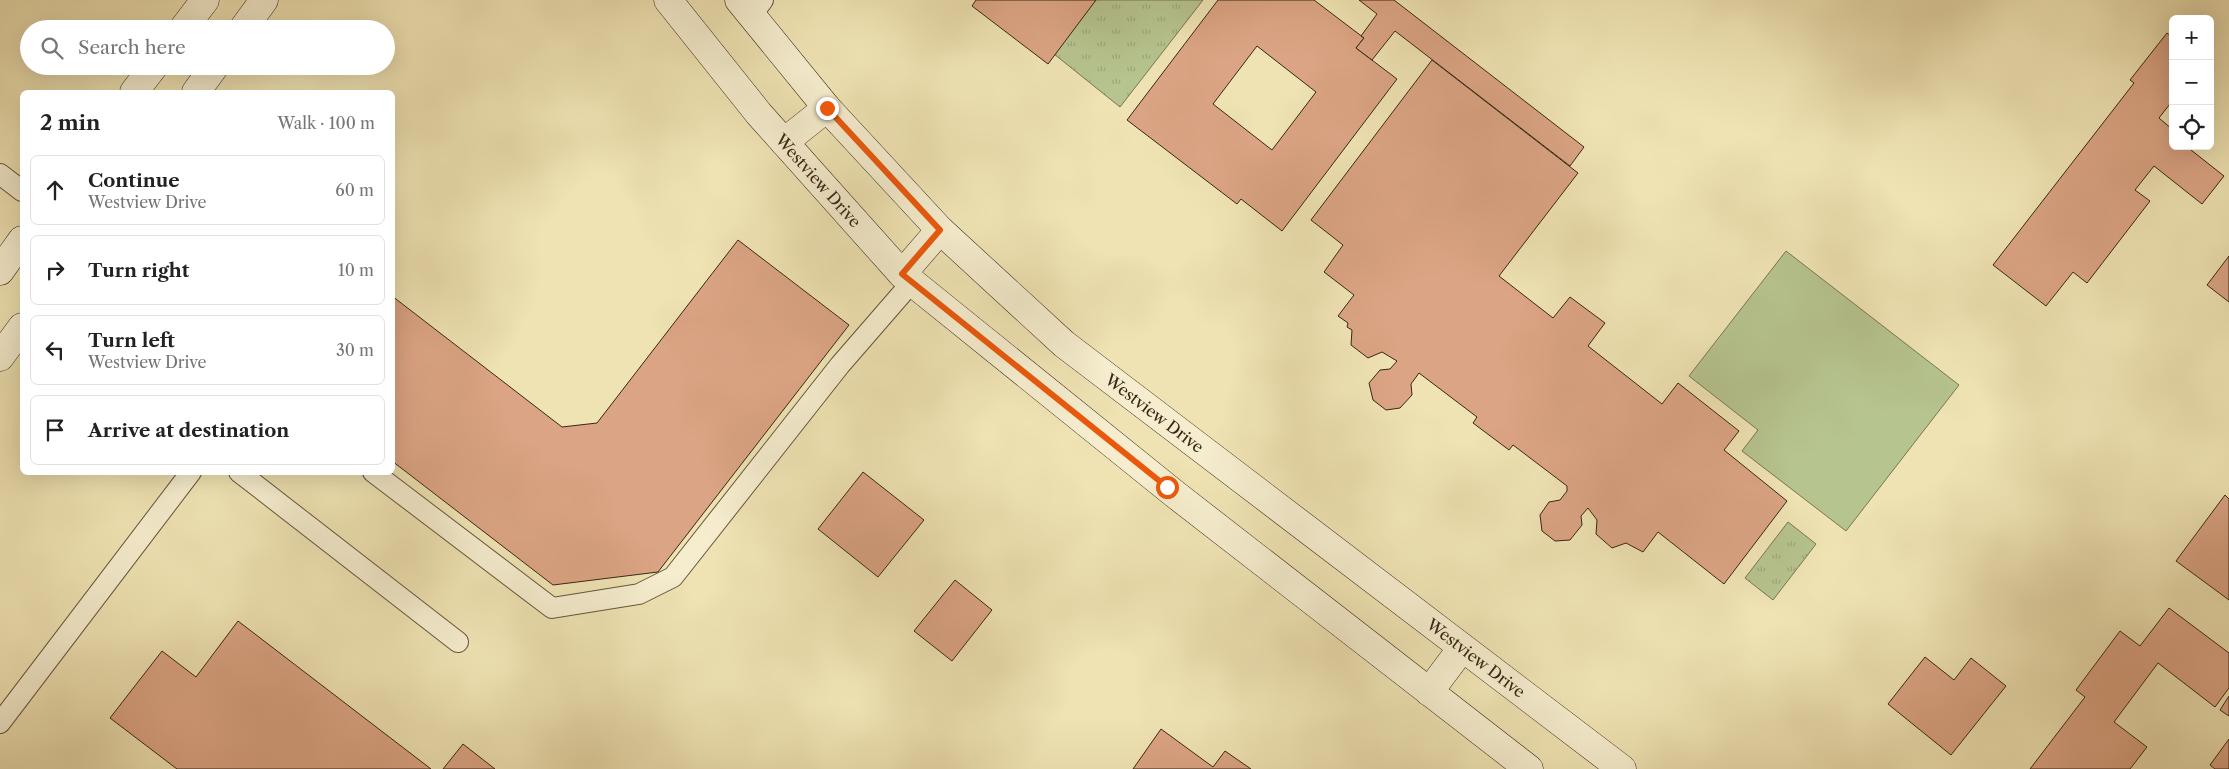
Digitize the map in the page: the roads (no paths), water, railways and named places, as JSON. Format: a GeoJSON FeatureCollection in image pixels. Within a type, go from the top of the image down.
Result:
{"type":"FeatureCollection","features":[{"type":"Feature","properties":{"kind":"main road"},"geometry":{"type":"LineString","coordinates":[[190,20],[205,0]]}},
{"type":"Feature","properties":{"kind":"main road"},"geometry":{"type":"LineString","coordinates":[[250,20],[264,0]]}},
{"type":"Feature","properties":{"kind":"main road","name":"Westview Drive"},"geometry":{"type":"LineString","coordinates":[[668,0],[759,114],[907,278],[1176,495],[1529,769]]}},
{"type":"Feature","properties":{"kind":"main road","name":"Westview Drive"},"geometry":{"type":"LineString","coordinates":[[751,5],[827,108],[940,230],[1064,344],[1622,769]]}},
{"type":"Feature","properties":{"kind":"main road"},"geometry":{"type":"LineString","coordinates":[[136,90],[147,75]]}},
{"type":"Feature","properties":{"kind":"main road"},"geometry":{"type":"LineString","coordinates":[[198,90],[209,75]]}},
{"type":"Feature","properties":{"kind":"main road"},"geometry":{"type":"LineString","coordinates":[[784,142],[827,108]]}},
{"type":"Feature","properties":{"kind":"main road"},"geometry":{"type":"LineString","coordinates":[[907,278],[940,230]]}},
{"type":"Feature","properties":{"kind":"main road"},"geometry":{"type":"LineString","coordinates":[[0,271],[20,243]]}},
{"type":"Feature","properties":{"kind":"main road"},"geometry":{"type":"LineString","coordinates":[[0,357],[20,330]]}},
{"type":"Feature","properties":{"kind":"main road"},"geometry":{"type":"LineString","coordinates":[[1429,692],[1462,648]]}},
{"type":"Feature","properties":{"kind":"lane"},"geometry":{"type":"LineString","coordinates":[[0,174],[20,189]]}},
{"type":"Feature","properties":{"kind":"lane"},"geometry":{"type":"LineString","coordinates":[[377,475],[552,608],[639,594],[673,576],[907,278]]}},
{"type":"Feature","properties":{"kind":"lane"},"geometry":{"type":"LineString","coordinates":[[0,723],[189,475]]}},
{"type":"Feature","properties":{"kind":"lane"},"geometry":{"type":"LineString","coordinates":[[243,475],[458,642]]}}]}
